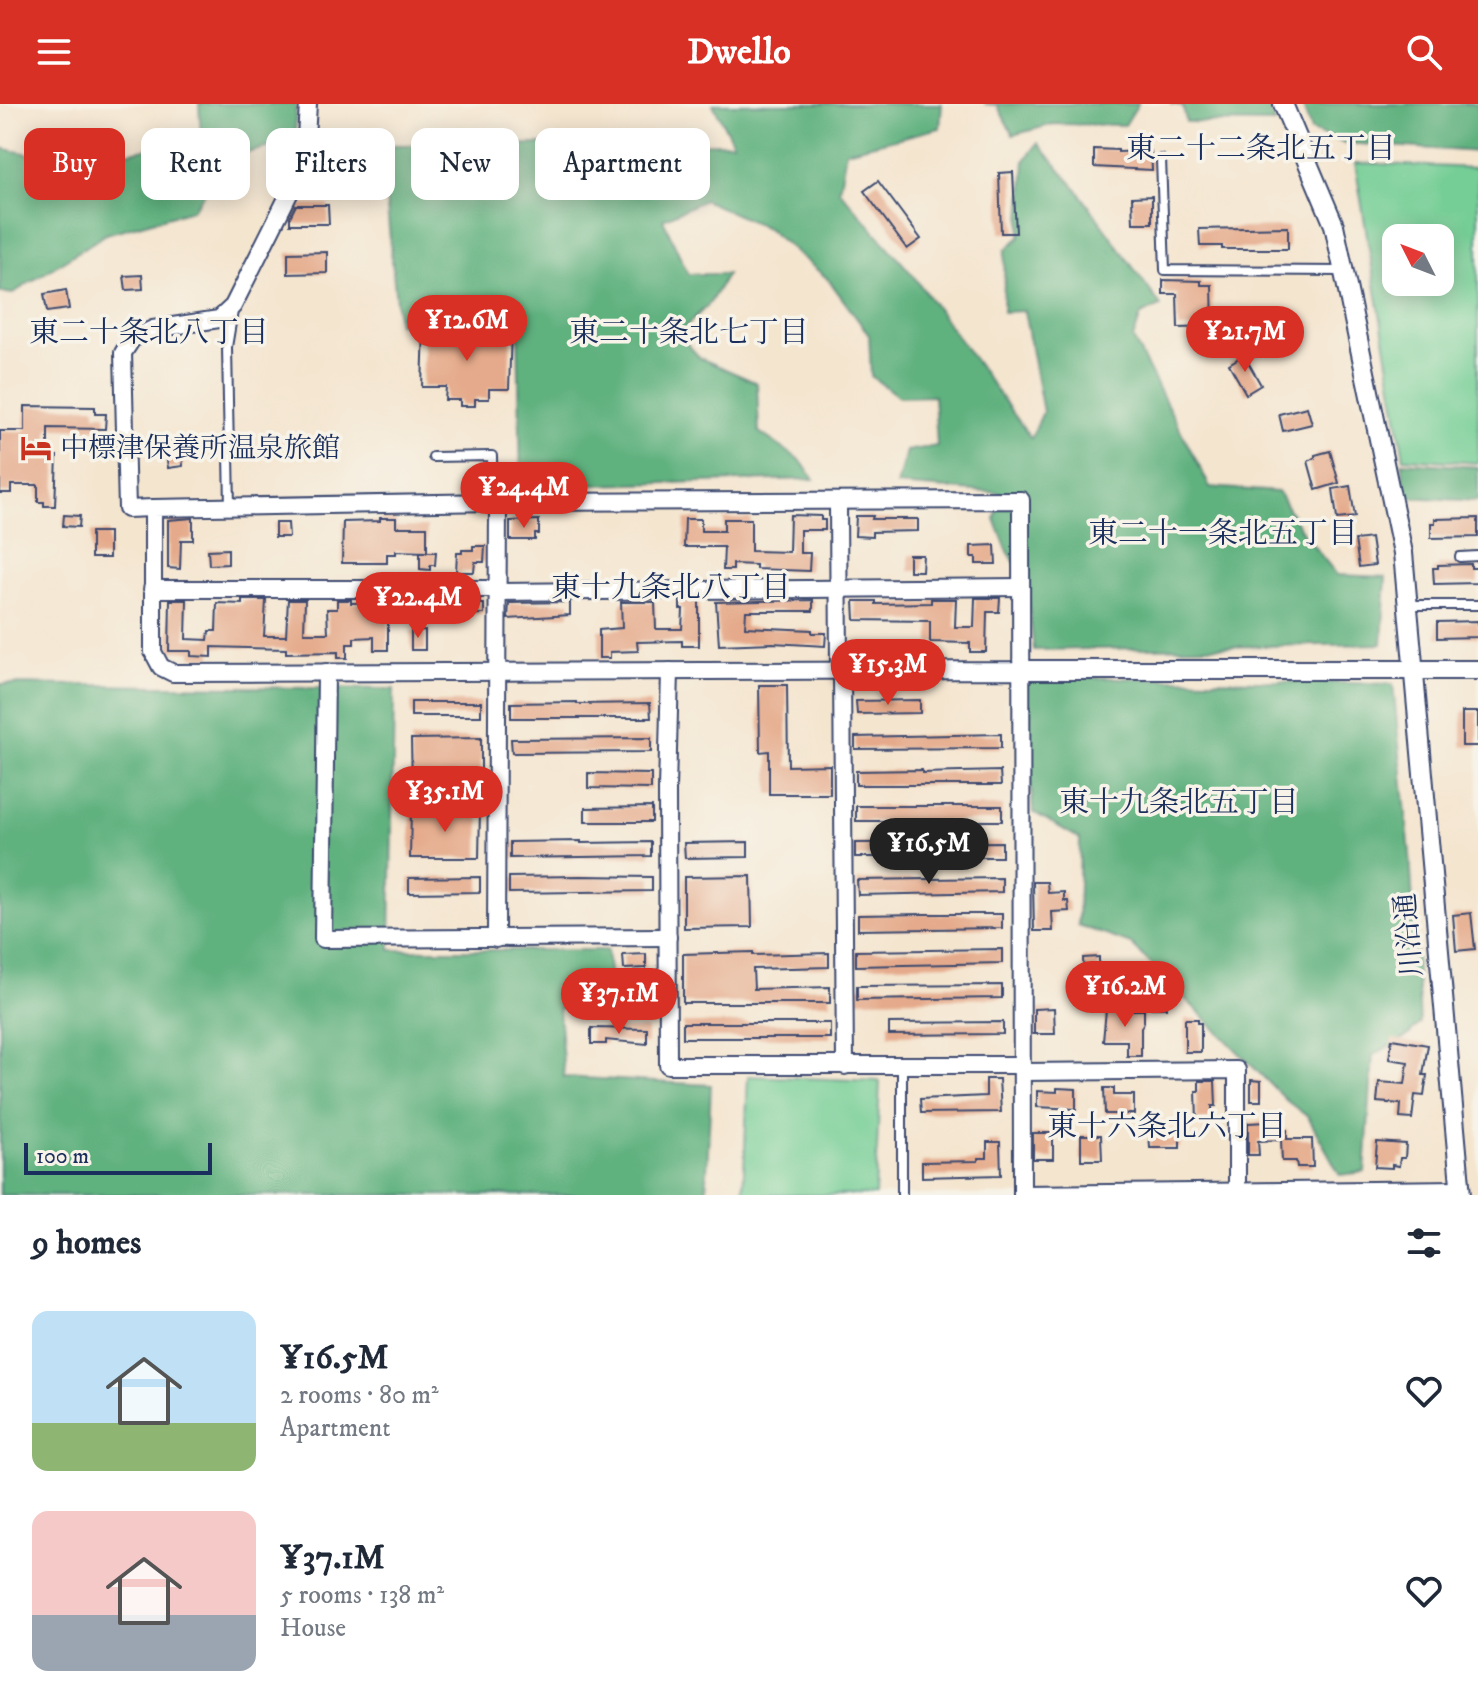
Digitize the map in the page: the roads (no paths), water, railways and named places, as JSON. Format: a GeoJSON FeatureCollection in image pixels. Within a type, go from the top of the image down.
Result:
{"type":"FeatureCollection","features":[{"type":"Feature","properties":{"kind":"street"},"geometry":{"type":"LineString","coordinates":[[308,104],[300,172],[233,306],[219,319],[153,329],[132,339],[123,353],[127,509],[496,502],[1021,500],[1022,1195],[1460,1192]]}},
{"type":"Feature","properties":{"kind":"street","name":"川沿通"},"geometry":{"type":"LineString","coordinates":[[1283,104],[1334,225],[1403,553],[1460,1192]]}},
{"type":"Feature","properties":{"kind":"street"},"geometry":{"type":"LineString","coordinates":[[496,502],[496,939]]}},
{"type":"Feature","properties":{"kind":"street"},"geometry":{"type":"LineString","coordinates":[[838,502],[845,1066]]}},
{"type":"Feature","properties":{"kind":"street"},"geometry":{"type":"LineString","coordinates":[[153,508],[153,652],[161,667],[173,673],[1478,670]]}},
{"type":"Feature","properties":{"kind":"street"},"geometry":{"type":"LineString","coordinates":[[152,589],[1021,587]]}},
{"type":"Feature","properties":{"kind":"street"},"geometry":{"type":"LineString","coordinates":[[670,671],[668,1065],[1237,1070],[1237,1194]]}},
{"type":"Feature","properties":{"kind":"street"},"geometry":{"type":"LineString","coordinates":[[326,672],[323,939],[668,937]]}},
{"type":"Feature","properties":{"kind":"lane"},"geometry":{"type":"LineString","coordinates":[[1161,159],[1165,270],[1345,271]]}},
{"type":"Feature","properties":{"kind":"lane"},"geometry":{"type":"LineString","coordinates":[[230,507],[227,347],[233,306]]}},
{"type":"Feature","properties":{"kind":"lane"},"geometry":{"type":"LineString","coordinates":[[433,457],[492,456],[496,502]]}},
{"type":"Feature","properties":{"kind":"lane"},"geometry":{"type":"LineString","coordinates":[[1460,557],[1478,556]]}},
{"type":"Feature","properties":{"kind":"lane"},"geometry":{"type":"LineString","coordinates":[[1407,605],[1478,605]]}},
{"type":"Feature","properties":{"kind":"lane"},"geometry":{"type":"LineString","coordinates":[[902,1070],[902,1195]]}},
{"type":"Feature","properties":{"kind":"place","name":"中標津保養所温泉旅館"},"geometry":{"type":"Point","coordinates":[36,448]}},
{"type":"Feature","properties":{"kind":"district","name":"東二十二条北五丁目"},"geometry":{"type":"Point","coordinates":[1261,149]}},
{"type":"Feature","properties":{"kind":"district","name":"東二十条北八丁目"},"geometry":{"type":"Point","coordinates":[149,333]}},
{"type":"Feature","properties":{"kind":"district","name":"東二十条北七丁目"},"geometry":{"type":"Point","coordinates":[689,333]}},
{"type":"Feature","properties":{"kind":"district","name":"東二十一条北五丁目"},"geometry":{"type":"Point","coordinates":[1223,534]}},
{"type":"Feature","properties":{"kind":"district","name":"東十九条北八丁目"},"geometry":{"type":"Point","coordinates":[671,588]}},
{"type":"Feature","properties":{"kind":"district","name":"東十九条北五丁目"},"geometry":{"type":"Point","coordinates":[1179,803]}},
{"type":"Feature","properties":{"kind":"district","name":"東十六条北六丁目"},"geometry":{"type":"Point","coordinates":[1167,1127]}}]}
